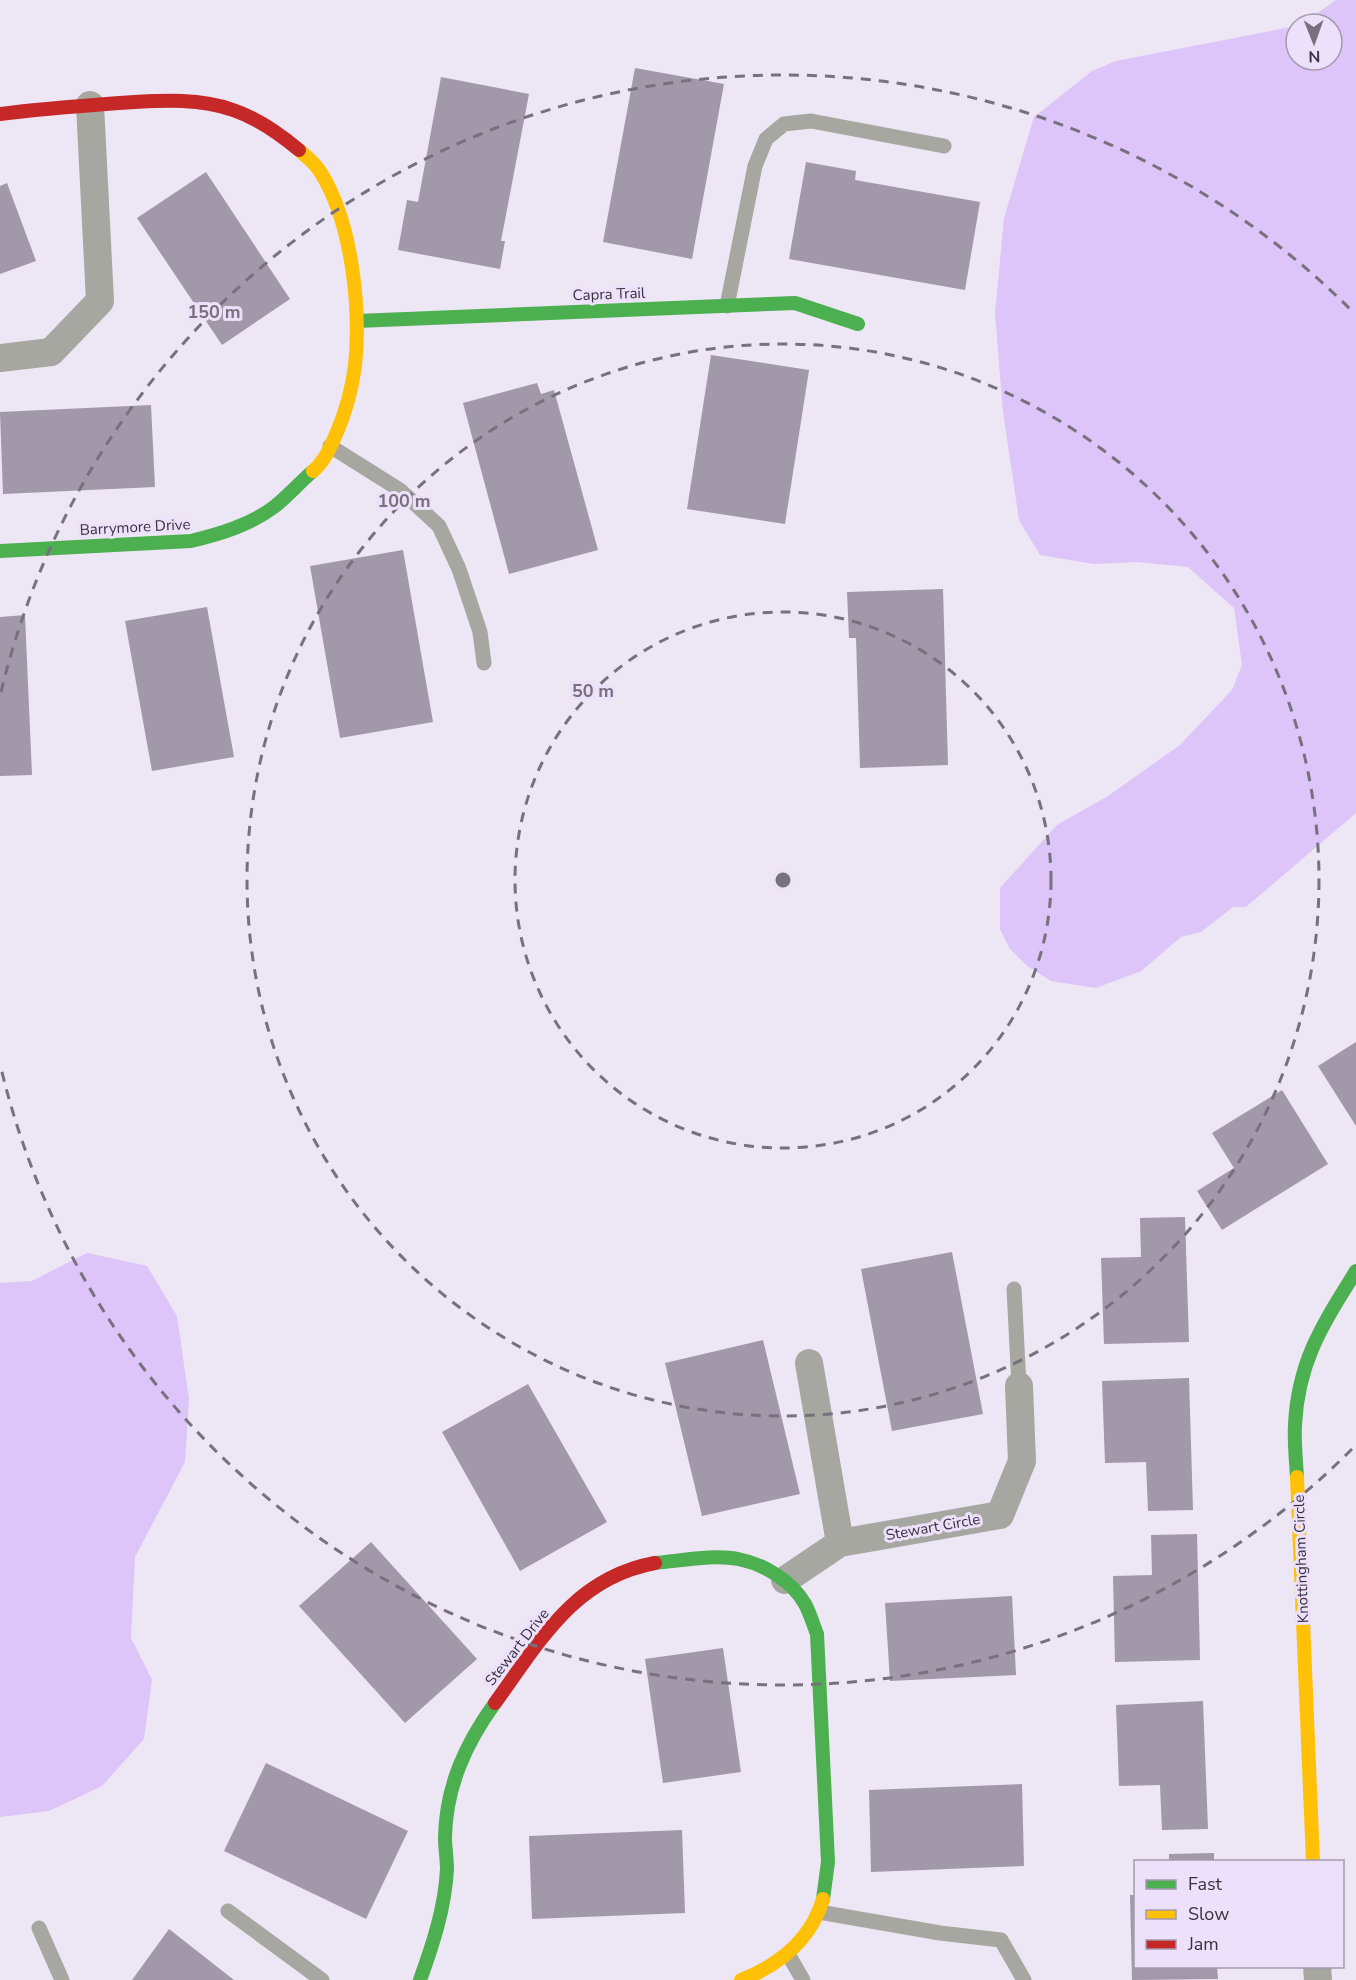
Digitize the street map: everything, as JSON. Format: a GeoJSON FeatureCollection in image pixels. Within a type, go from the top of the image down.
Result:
{"type":"FeatureCollection","features":[{"type":"Feature","properties":{"kind":"street","name":"Barrymore Drive"},"geometry":{"type":"LineString","coordinates":[[0,114],[166,100],[213,104],[236,110],[262,123],[295,147],[321,172],[345,237],[357,321],[355,367],[347,402],[330,446],[322,462],[274,507],[217,536],[191,541],[0,551]]}},
{"type":"Feature","properties":{"kind":"street"},"geometry":{"type":"LineString","coordinates":[[0,358],[51,352],[100,301],[90,105]]}},
{"type":"Feature","properties":{"kind":"street","name":"Capra Trail"},"geometry":{"type":"LineString","coordinates":[[357,321],[795,303],[858,324]]}},
{"type":"Feature","properties":{"kind":"street","name":"Knottingham Circle"},"geometry":{"type":"LineString","coordinates":[[1313,1860],[1295,1427],[1298,1392],[1306,1362],[1320,1329],[1356,1271]]}},
{"type":"Feature","properties":{"kind":"street"},"geometry":{"type":"LineString","coordinates":[[809,1363],[840,1543]]}},
{"type":"Feature","properties":{"kind":"street","name":"Stewart Circle"},"geometry":{"type":"LineString","coordinates":[[785,1580],[840,1543],[1000,1515],[1022,1461],[1019,1386]]}},
{"type":"Feature","properties":{"kind":"street","name":"Stewart Drive"},"geometry":{"type":"LineString","coordinates":[[420,1980],[438,1929],[447,1869],[445,1837],[449,1800],[459,1765],[475,1731],[550,1628],[588,1590],[619,1573],[653,1563],[723,1558],[739,1559],[771,1571],[785,1580],[805,1603],[817,1634],[828,1862],[824,1895],[819,1912],[801,1941],[788,1954],[760,1973],[741,1980]]}},
{"type":"Feature","properties":{"kind":"lane"},"geometry":{"type":"LineString","coordinates":[[727,306],[755,166],[766,140],[784,124],[812,121],[944,147]]}},
{"type":"Feature","properties":{"kind":"lane"},"geometry":{"type":"LineString","coordinates":[[330,446],[400,489],[439,526],[459,569],[480,632],[484,663]]}},
{"type":"Feature","properties":{"kind":"lane"},"geometry":{"type":"LineString","coordinates":[[1014,1289],[1019,1386]]}},
{"type":"Feature","properties":{"kind":"lane"},"geometry":{"type":"LineString","coordinates":[[228,1911],[322,1980]]}},
{"type":"Feature","properties":{"kind":"lane"},"geometry":{"type":"LineString","coordinates":[[819,1912],[940,1933],[1001,1940],[1024,1980]]}},
{"type":"Feature","properties":{"kind":"lane"},"geometry":{"type":"LineString","coordinates":[[39,1928],[62,1980]]}},
{"type":"Feature","properties":{"kind":"lane"},"geometry":{"type":"LineString","coordinates":[[788,1954],[803,1980]]}},
{"type":"Feature","properties":{"kind":"shaded area"},"geometry":{"type":"Polygon","coordinates":[[[1336,0],[1356,0],[1356,813],[1246,907],[1233,907],[1201,932],[1181,937],[1141,971],[1096,988],[1051,981],[1026,965],[1010,949],[1000,929],[1000,888],[1057,825],[1108,796],[1180,745],[1232,690],[1242,665],[1234,608],[1188,567],[1137,562],[1094,564],[1040,555],[1019,520],[1003,412],[995,314],[1004,218],[1034,117],[1092,71],[1116,61],[1284,28],[1284,72],[1344,72],[1344,12],[1319,12],[1336,0]]]}},
{"type":"Feature","properties":{"kind":"shaded area"},"geometry":{"type":"Polygon","coordinates":[[[87,1253],[147,1266],[177,1316],[189,1399],[185,1462],[135,1557],[131,1638],[152,1680],[144,1739],[102,1786],[49,1811],[0,1817],[0,1283],[32,1281],[87,1253]]]}},
{"type":"Feature","properties":{"kind":"building"},"geometry":{"type":"Polygon","coordinates":[[[635,68],[724,84],[692,259],[603,242],[635,68]]]}},
{"type":"Feature","properties":{"kind":"building"},"geometry":{"type":"Polygon","coordinates":[[[441,77],[529,94],[501,241],[505,241],[500,269],[398,250],[407,200],[418,202],[441,77]]]}},
{"type":"Feature","properties":{"kind":"building"},"geometry":{"type":"Polygon","coordinates":[[[806,162],[856,171],[855,180],[980,202],[965,290],[789,259],[806,162]]]}},
{"type":"Feature","properties":{"kind":"building"},"geometry":{"type":"Polygon","coordinates":[[[206,172],[290,299],[222,345],[137,218],[206,172]]]}},
{"type":"Feature","properties":{"kind":"building"},"geometry":{"type":"Polygon","coordinates":[[[7,183],[36,261],[0,274],[0,186],[7,183]]]}},
{"type":"Feature","properties":{"kind":"building"},"geometry":{"type":"Polygon","coordinates":[[[711,355],[809,370],[785,524],[687,509],[711,355]]]}},
{"type":"Feature","properties":{"kind":"building"},"geometry":{"type":"Polygon","coordinates":[[[537,383],[541,394],[554,390],[598,550],[509,574],[463,403],[537,383]]]}},
{"type":"Feature","properties":{"kind":"building"},"geometry":{"type":"Polygon","coordinates":[[[151,405],[155,487],[3,494],[0,412],[151,405]]]}},
{"type":"Feature","properties":{"kind":"building"},"geometry":{"type":"Polygon","coordinates":[[[403,550],[433,722],[340,738],[310,566],[403,550]]]}},
{"type":"Feature","properties":{"kind":"building"},"geometry":{"type":"Polygon","coordinates":[[[943,589],[948,765],[860,768],[856,638],[849,638],[847,592],[943,589]]]}},
{"type":"Feature","properties":{"kind":"building"},"geometry":{"type":"Polygon","coordinates":[[[207,607],[234,757],[152,771],[125,621],[207,607]]]}},
{"type":"Feature","properties":{"kind":"building"},"geometry":{"type":"Polygon","coordinates":[[[25,615],[32,775],[0,776],[0,617],[25,615]]]}},
{"type":"Feature","properties":{"kind":"building"},"geometry":{"type":"Polygon","coordinates":[[[1356,1042],[1356,1126],[1318,1066],[1356,1042]]]}},
{"type":"Feature","properties":{"kind":"building"},"geometry":{"type":"Polygon","coordinates":[[[1282,1090],[1328,1164],[1222,1230],[1197,1191],[1234,1168],[1212,1133],[1282,1090]]]}},
{"type":"Feature","properties":{"kind":"building"},"geometry":{"type":"Polygon","coordinates":[[[1185,1217],[1189,1342],[1104,1344],[1101,1258],[1141,1257],[1140,1218],[1185,1217]]]}},
{"type":"Feature","properties":{"kind":"building"},"geometry":{"type":"Polygon","coordinates":[[[952,1252],[983,1414],[892,1431],[861,1269],[952,1252]]]}},
{"type":"Feature","properties":{"kind":"building"},"geometry":{"type":"Polygon","coordinates":[[[763,1340],[800,1494],[702,1516],[665,1363],[763,1340]]]}},
{"type":"Feature","properties":{"kind":"building"},"geometry":{"type":"Polygon","coordinates":[[[1189,1378],[1193,1510],[1148,1511],[1146,1462],[1105,1463],[1102,1381],[1189,1378]]]}},
{"type":"Feature","properties":{"kind":"building"},"geometry":{"type":"Polygon","coordinates":[[[528,1384],[607,1522],[520,1571],[442,1432],[528,1384]]]}},
{"type":"Feature","properties":{"kind":"building"},"geometry":{"type":"Polygon","coordinates":[[[1197,1534],[1200,1660],[1115,1662],[1113,1576],[1152,1575],[1151,1535],[1197,1534]]]}},
{"type":"Feature","properties":{"kind":"building"},"geometry":{"type":"Polygon","coordinates":[[[371,1542],[477,1659],[405,1723],[299,1606],[371,1542]]]}},
{"type":"Feature","properties":{"kind":"building"},"geometry":{"type":"Polygon","coordinates":[[[1012,1596],[1016,1675],[890,1681],[885,1603],[1012,1596]]]}},
{"type":"Feature","properties":{"kind":"building"},"geometry":{"type":"Polygon","coordinates":[[[723,1648],[741,1772],[663,1783],[645,1659],[723,1648]]]}},
{"type":"Feature","properties":{"kind":"building"},"geometry":{"type":"Polygon","coordinates":[[[1203,1701],[1208,1829],[1162,1830],[1160,1785],[1119,1786],[1116,1705],[1203,1701]]]}},
{"type":"Feature","properties":{"kind":"building"},"geometry":{"type":"Polygon","coordinates":[[[266,1763],[408,1831],[366,1919],[224,1851],[266,1763]]]}},
{"type":"Feature","properties":{"kind":"building"},"geometry":{"type":"Polygon","coordinates":[[[1022,1784],[1024,1866],[871,1872],[869,1790],[1022,1784]]]}},
{"type":"Feature","properties":{"kind":"building"},"geometry":{"type":"Polygon","coordinates":[[[682,1830],[685,1913],[532,1919],[529,1836],[682,1830]]]}},
{"type":"Feature","properties":{"kind":"building"},"geometry":{"type":"Polygon","coordinates":[[[1214,1853],[1214,1860],[1169,1860],[1169,1854],[1214,1853]]]}},
{"type":"Feature","properties":{"kind":"building"},"geometry":{"type":"Polygon","coordinates":[[[1130,1895],[1134,1895],[1134,1968],[1217,1968],[1218,1979],[1132,1980],[1130,1895]]]}},
{"type":"Feature","properties":{"kind":"building"},"geometry":{"type":"Polygon","coordinates":[[[169,1929],[234,1980],[132,1980],[169,1929]]]}},
{"type":"Feature","properties":{"kind":"traffic: fast"},"geometry":{"type":"LineString","coordinates":[[357,321],[795,303],[858,324]]}},
{"type":"Feature","properties":{"kind":"traffic: fast"},"geometry":{"type":"LineString","coordinates":[[0,551],[191,541],[255,519],[279,503],[313,471]]}},
{"type":"Feature","properties":{"kind":"traffic: fast"},"geometry":{"type":"LineString","coordinates":[[1297,1477],[1295,1425],[1301,1381],[1314,1344],[1356,1271]]}},
{"type":"Feature","properties":{"kind":"traffic: fast"},"geometry":{"type":"LineString","coordinates":[[655,1563],[718,1557],[748,1561],[767,1569],[785,1581],[807,1607],[817,1634],[828,1862],[823,1899]]}},
{"type":"Feature","properties":{"kind":"traffic: fast"},"geometry":{"type":"LineString","coordinates":[[420,1980],[434,1939],[444,1898],[447,1869],[445,1837],[449,1800],[467,1750],[495,1703]]}},
{"type":"Feature","properties":{"kind":"traffic: slow"},"geometry":{"type":"LineString","coordinates":[[299,150],[321,173],[332,193],[340,216],[352,266],[357,318],[355,366],[348,399],[330,448],[313,471]]}},
{"type":"Feature","properties":{"kind":"traffic: slow"},"geometry":{"type":"LineString","coordinates":[[1297,1477],[1313,1860]]}},
{"type":"Feature","properties":{"kind":"traffic: slow"},"geometry":{"type":"LineString","coordinates":[[741,1980],[768,1967],[792,1949],[810,1927],[823,1899]]}},
{"type":"Feature","properties":{"kind":"traffic: jam"},"geometry":{"type":"LineString","coordinates":[[0,114],[148,101],[205,103],[251,117],[276,132],[299,150]]}},
{"type":"Feature","properties":{"kind":"traffic: jam"},"geometry":{"type":"LineString","coordinates":[[495,1703],[544,1635],[581,1598],[602,1582],[627,1571],[655,1563]]}}]}
